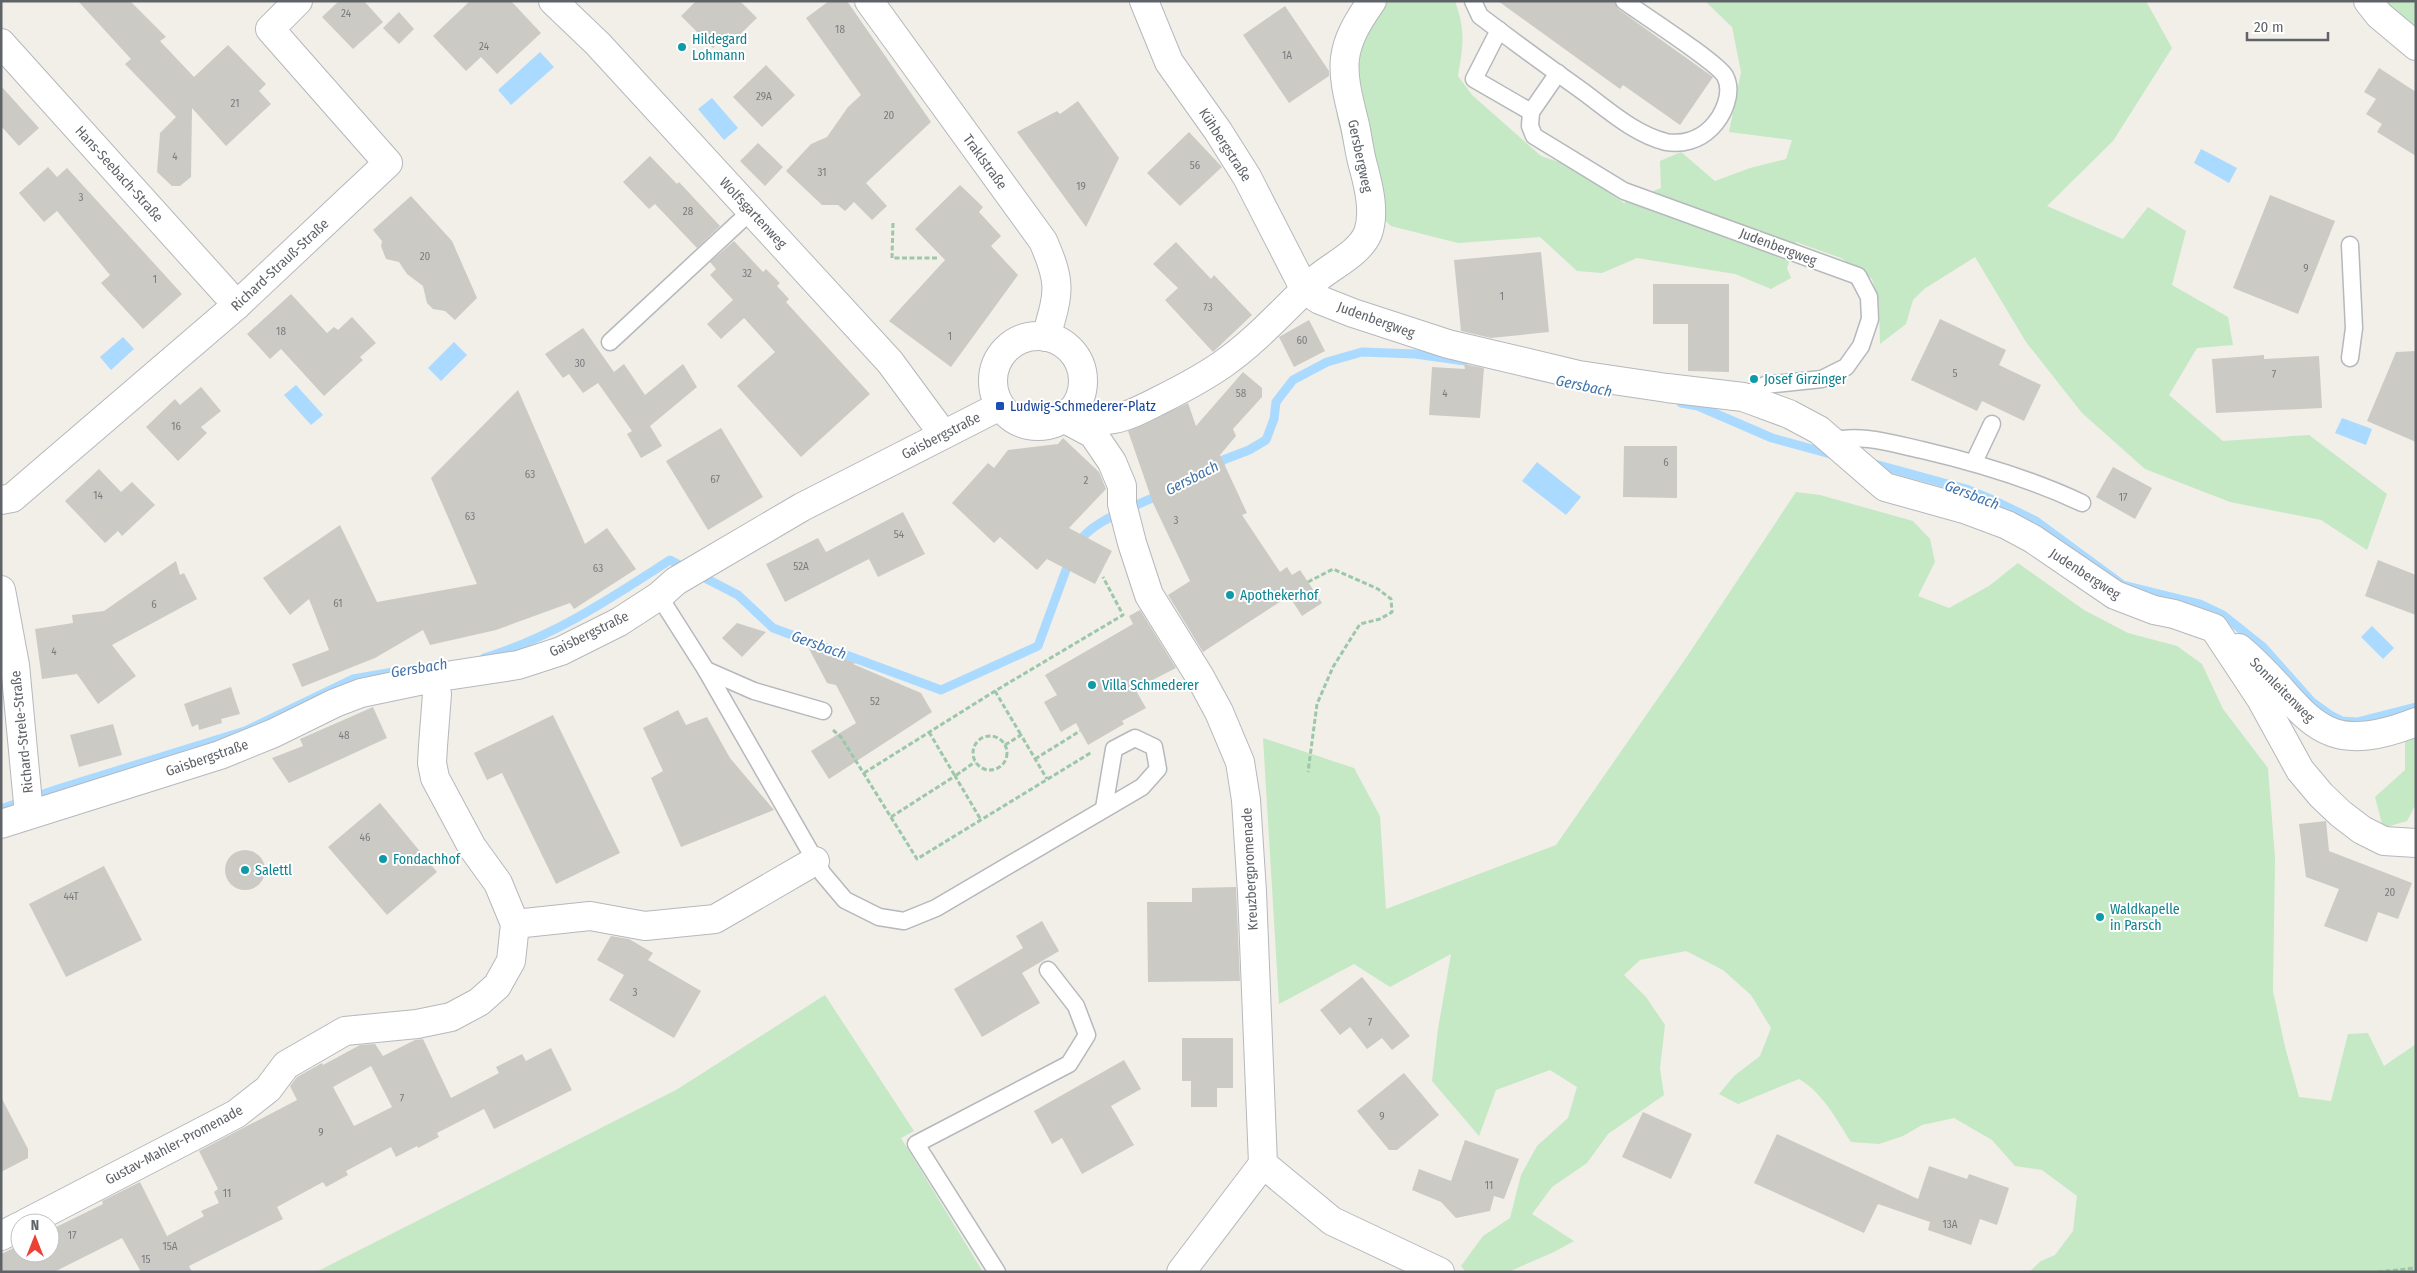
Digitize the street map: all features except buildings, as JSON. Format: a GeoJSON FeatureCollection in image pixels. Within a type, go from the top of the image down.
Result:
{"type":"FeatureCollection","features":[{"type":"Feature","properties":{"kind":"street","name":"Richard-Strauß-Straße"},"geometry":{"type":"LineString","coordinates":[[1,500],[12,498],[237,305],[388,163],[270,29],[298,1]]}},
{"type":"Feature","properties":{"kind":"street","name":"Wolfsgartenweg"},"geometry":{"type":"LineString","coordinates":[[553,1],[598,44],[890,362],[943,434]]}},
{"type":"Feature","properties":{"kind":"street","name":"Traklstraße"},"geometry":{"type":"LineString","coordinates":[[869,1],[1043,240],[1055,269],[1058,297],[1046,337]]}},
{"type":"Feature","properties":{"kind":"street","name":"Kühbergstraße"},"geometry":{"type":"LineString","coordinates":[[1144,1],[1169,62],[1218,131],[1247,177],[1305,290]]}},
{"type":"Feature","properties":{"kind":"street","name":"Gersbergweg"},"geometry":{"type":"LineString","coordinates":[[1305,290],[1312,282],[1360,244],[1368,232],[1371,209],[1347,98],[1344,59],[1356,22],[1372,1]]}},
{"type":"Feature","properties":{"kind":"street"},"geometry":{"type":"LineString","coordinates":[[2368,1],[2379,15],[2416,46]]}},
{"type":"Feature","properties":{"kind":"street","name":"Hans-Seebach-Straße"},"geometry":{"type":"LineString","coordinates":[[1,43],[237,305]]}},
{"type":"Feature","properties":{"kind":"street"},"geometry":{"type":"LineString","coordinates":[[1068,414],[1104,421],[1121,418],[1196,382],[1224,364],[1305,290]]}},
{"type":"Feature","properties":{"kind":"street","name":"Judenbergweg"},"geometry":{"type":"LineString","coordinates":[[1305,290],[1320,300],[1353,313],[1448,344],[1579,375],[1743,397],[1789,414],[1819,430],[1885,486],[1964,509],[2018,530],[2101,586],[2131,602],[2214,628]]}},
{"type":"Feature","properties":{"kind":"street"},"geometry":{"type":"LineString","coordinates":[[1031,337],[1046,337],[1070,348],[1080,366],[1083,385],[1068,414],[1050,424],[1036,426],[1022,424],[1010,417],[1000,406],[994,392],[993,378],[996,363],[1005,350],[1017,341],[1031,337]]}},
{"type":"Feature","properties":{"kind":"street","name":"Gaisbergstraße"},"geometry":{"type":"LineString","coordinates":[[1,824],[220,755],[274,734],[335,703],[361,693],[434,678],[518,665],[561,651],[619,622],[700,567],[802,507],[1000,406]]}},
{"type":"Feature","properties":{"kind":"street","name":"Kreuzbergpromenade"},"geometry":{"type":"LineString","coordinates":[[1068,414],[1092,434],[1104,449],[1122,486],[1124,512],[1149,595],[1200,677],[1219,712],[1240,762],[1246,800],[1252,892],[1263,1164]]}},
{"type":"Feature","properties":{"kind":"street","name":"Richard-Strele-Straße"},"geometry":{"type":"LineString","coordinates":[[1,590],[15,665],[28,784],[29,814]]}},
{"type":"Feature","properties":{"kind":"street"},"geometry":{"type":"LineString","coordinates":[[2214,628],[2261,699],[2300,770],[2321,795],[2362,830],[2384,841],[2416,843]]}},
{"type":"Feature","properties":{"kind":"street","name":"Sonnleitenweg"},"geometry":{"type":"LineString","coordinates":[[2214,628],[2257,663],[2311,721],[2328,732],[2350,737],[2372,735],[2416,722]]}},
{"type":"Feature","properties":{"kind":"street","name":"Gustav-Mahler-Promenade"},"geometry":{"type":"LineString","coordinates":[[45,1213],[236,1114],[268,1089],[286,1065],[305,1052],[345,1031],[417,1024],[451,1017],[479,1002],[497,986],[511,961],[515,924],[498,883],[472,847],[435,778],[432,764],[437,694],[434,678]]}},
{"type":"Feature","properties":{"kind":"street"},"geometry":{"type":"LineString","coordinates":[[515,924],[590,916],[645,926],[715,919],[815,861]]}},
{"type":"Feature","properties":{"kind":"street"},"geometry":{"type":"LineString","coordinates":[[1181,1272],[1263,1164],[1332,1221],[1440,1272]]}},
{"type":"Feature","properties":{"kind":"lane"},"geometry":{"type":"LineString","coordinates":[[1473,1],[1480,16],[1624,122],[1654,138],[1673,142],[1689,142],[1709,129],[1724,109],[1728,84],[1722,71],[1624,1]]}},
{"type":"Feature","properties":{"kind":"lane"},"geometry":{"type":"LineString","coordinates":[[1499,30],[1474,79],[1531,112],[1558,74]]}},
{"type":"Feature","properties":{"kind":"lane","name":"Judenbergweg"},"geometry":{"type":"LineString","coordinates":[[1531,112],[1530,126],[1534,136],[1624,191],[1794,255],[1853,273],[1863,283],[1870,303],[1869,328],[1861,346],[1846,367],[1822,378],[1765,385],[1743,397]]}},
{"type":"Feature","properties":{"kind":"lane"},"geometry":{"type":"LineString","coordinates":[[610,342],[751,210]]}},
{"type":"Feature","properties":{"kind":"lane"},"geometry":{"type":"LineString","coordinates":[[2350,245],[2354,328],[2350,358]]}},
{"type":"Feature","properties":{"kind":"lane"},"geometry":{"type":"LineString","coordinates":[[1974,462],[1992,424]]}},
{"type":"Feature","properties":{"kind":"lane"},"geometry":{"type":"LineString","coordinates":[[1834,443],[1845,437],[1882,442],[1974,462],[2051,488],[2082,503]]}},
{"type":"Feature","properties":{"kind":"lane"},"geometry":{"type":"LineString","coordinates":[[668,589],[706,670],[815,861],[823,874],[845,900],[879,917],[904,921],[936,908],[1142,787],[1158,769],[1154,747],[1135,738],[1114,749],[1104,808]]}},
{"type":"Feature","properties":{"kind":"lane"},"geometry":{"type":"LineString","coordinates":[[706,670],[754,691],[823,711]]}},
{"type":"Feature","properties":{"kind":"lane"},"geometry":{"type":"LineString","coordinates":[[997,1272],[916,1144],[1069,1064],[1087,1035],[1076,1006],[1048,970]]}},
{"type":"Feature","properties":{"kind":"path"},"geometry":{"type":"LineString","coordinates":[[893,223],[892,258],[937,258]]}},
{"type":"Feature","properties":{"kind":"path"},"geometry":{"type":"LineString","coordinates":[[1308,582],[1333,569],[1378,589],[1391,599],[1392,612],[1380,619],[1360,624],[1333,667],[1317,704],[1308,772]]}},
{"type":"Feature","properties":{"kind":"path"},"geometry":{"type":"LineString","coordinates":[[864,773],[995,691],[1123,616],[1103,577]]}},
{"type":"Feature","properties":{"kind":"path"},"geometry":{"type":"LineString","coordinates":[[995,691],[1047,779]]}},
{"type":"Feature","properties":{"kind":"path"},"geometry":{"type":"LineString","coordinates":[[823,711],[828,726],[841,737],[917,859],[1108,742],[1125,743]]}},
{"type":"Feature","properties":{"kind":"path"},"geometry":{"type":"LineString","coordinates":[[1035,759],[1080,731]]}},
{"type":"Feature","properties":{"kind":"path"},"geometry":{"type":"LineString","coordinates":[[929,732],[981,820]]}},
{"type":"Feature","properties":{"kind":"path"},"geometry":{"type":"LineString","coordinates":[[1005,745],[1021,735]]}},
{"type":"Feature","properties":{"kind":"path"},"geometry":{"type":"LineString","coordinates":[[995,737],[1005,745],[1007,759],[1000,768],[989,771],[975,762],[973,752],[978,741],[983,738],[995,737]]}},
{"type":"Feature","properties":{"kind":"path"},"geometry":{"type":"LineString","coordinates":[[891,816],[975,762]]}},
{"type":"Feature","properties":{"kind":"path"},"geometry":{"type":"LineString","coordinates":[[2378,1272],[2416,1268]]}},
{"type":"Feature","properties":{"kind":"green space"},"geometry":{"type":"Polygon","coordinates":[[[1364,1],[1455,1],[1462,30],[1458,76],[1472,95],[1541,156],[1574,167],[1624,203],[1661,188],[1660,161],[1681,152],[1715,181],[1750,168],[1786,159],[1792,140],[1729,132],[1741,72],[1732,27],[1705,1],[2146,1],[2172,48],[2113,141],[2047,206],[2123,239],[2148,207],[2186,231],[2172,285],[2228,317],[2233,345],[2197,348],[2169,395],[2223,441],[2309,435],[2387,494],[2367,550],[2321,520],[2230,502],[2145,469],[2082,413],[2026,342],[1975,257],[1924,289],[1913,300],[1906,324],[1880,344],[1879,304],[1872,279],[1841,258],[1796,242],[1787,268],[1791,278],[1771,289],[1735,274],[1637,258],[1602,273],[1577,271],[1540,237],[1458,243],[1391,226],[1355,194],[1337,117],[1332,60],[1364,1]]]}},
{"type":"Feature","properties":{"kind":"green space"},"geometry":{"type":"Polygon","coordinates":[[[2380,1],[2416,1],[2416,35],[2380,1]]]}},
{"type":"Feature","properties":{"kind":"green space"},"geometry":{"type":"Polygon","coordinates":[[[1796,492],[1820,495],[1913,521],[1930,539],[1935,562],[1918,596],[1949,608],[1989,586],[2018,563],[2084,610],[2128,633],[2177,646],[2202,664],[2223,709],[2268,768],[2275,858],[2273,991],[2285,1047],[2299,1097],[2331,1101],[2348,1034],[2368,1033],[2384,1066],[2416,1044],[2416,1272],[2029,1272],[2041,1261],[2055,1255],[2073,1231],[2077,1196],[2042,1170],[2015,1166],[1992,1140],[1954,1118],[1922,1125],[1903,1136],[1879,1144],[1851,1142],[1822,1099],[1799,1079],[1738,1104],[1719,1094],[1734,1076],[1760,1056],[1771,1028],[1751,995],[1723,970],[1686,951],[1640,960],[1624,975],[1646,997],[1665,1025],[1660,1068],[1664,1095],[1608,1134],[1587,1163],[1552,1187],[1532,1214],[1574,1241],[1508,1272],[1466,1272],[1461,1266],[1483,1236],[1510,1218],[1521,1175],[1537,1146],[1568,1118],[1577,1087],[1550,1070],[1496,1090],[1479,1136],[1432,1081],[1438,1029],[1451,954],[1390,987],[1354,964],[1279,1004],[1263,738],[1354,768],[1380,816],[1386,909],[1556,845],[1688,655],[1796,492]]]}},
{"type":"Feature","properties":{"kind":"green space"},"geometry":{"type":"Polygon","coordinates":[[[2416,734],[2416,804],[2407,821],[2383,828],[2375,797],[2405,770],[2405,740],[2416,734]]]}},
{"type":"Feature","properties":{"kind":"green space"},"geometry":{"type":"Polygon","coordinates":[[[825,995],[914,1131],[901,1138],[983,1272],[316,1272],[676,1090],[825,995]]]}},
{"type":"Feature","properties":{"kind":"water"},"geometry":{"type":"Polygon","coordinates":[[[540,52],[554,67],[511,105],[498,90],[540,52]]]}},
{"type":"Feature","properties":{"kind":"water"},"geometry":{"type":"Polygon","coordinates":[[[712,98],[738,128],[724,140],[698,109],[712,98]]]}},
{"type":"Feature","properties":{"kind":"water"},"geometry":{"type":"Polygon","coordinates":[[[2201,149],[2237,168],[2229,183],[2194,163],[2201,149]]]}},
{"type":"Feature","properties":{"kind":"water"},"geometry":{"type":"Polygon","coordinates":[[[123,337],[134,349],[111,370],[100,357],[123,337]]]}},
{"type":"Feature","properties":{"kind":"water"},"geometry":{"type":"Polygon","coordinates":[[[454,342],[467,355],[441,381],[428,368],[454,342]]]}},
{"type":"Feature","properties":{"kind":"water"},"geometry":{"type":"Polygon","coordinates":[[[296,385],[323,415],[311,425],[284,395],[296,385]]]}},
{"type":"Feature","properties":{"kind":"water"},"geometry":{"type":"Polygon","coordinates":[[[2342,418],[2372,429],[2366,445],[2335,433],[2342,418]]]}},
{"type":"Feature","properties":{"kind":"water"},"geometry":{"type":"Polygon","coordinates":[[[1537,462],[1581,497],[1566,515],[1522,481],[1537,462]]]}},
{"type":"Feature","properties":{"kind":"water"},"geometry":{"type":"Polygon","coordinates":[[[2372,626],[2394,648],[2383,659],[2361,637],[2372,626]]]}},
{"type":"Feature","properties":{"kind":"waterway","name":"Gersbach"},"geometry":{"type":"LineString","coordinates":[[1216,468],[1223,460],[1249,450],[1266,440],[1274,419],[1276,402],[1293,380],[1327,362],[1362,352],[1415,354],[1465,361]]}},
{"type":"Feature","properties":{"kind":"waterway","name":"Gersbach"},"geometry":{"type":"LineString","coordinates":[[1681,403],[1698,406],[1772,438],[1834,455]]}},
{"type":"Feature","properties":{"kind":"waterway","name":"Gersbach"},"geometry":{"type":"LineString","coordinates":[[1871,463],[1966,489],[1993,500],[2036,521],[2123,585],[2200,604],[2223,615],[2263,647],[2312,702],[2342,721],[2357,722],[2416,707]]}},
{"type":"Feature","properties":{"kind":"waterway","name":"Gersbach"},"geometry":{"type":"LineString","coordinates":[[1078,545],[1083,537],[1102,522],[1161,494]]}},
{"type":"Feature","properties":{"kind":"waterway","name":"Gersbach"},"geometry":{"type":"LineString","coordinates":[[484,658],[534,639],[580,616],[670,560],[738,595],[773,628],[941,690],[1038,646],[1070,559]]}},
{"type":"Feature","properties":{"kind":"waterway","name":"Gersbach"},"geometry":{"type":"LineString","coordinates":[[1,809],[58,789],[245,731],[353,679],[405,670]]}},
{"type":"Feature","properties":{"kind":"place","name":"Hildegard Lohmann"},"geometry":{"type":"Point","coordinates":[682,47]}},
{"type":"Feature","properties":{"kind":"place","name":"Josef Girzinger"},"geometry":{"type":"Point","coordinates":[1754,379]}},
{"type":"Feature","properties":{"kind":"place","name":"Ludwig-Schmederer-Platz"},"geometry":{"type":"Point","coordinates":[1000,406]}},
{"type":"Feature","properties":{"kind":"place","name":"Apothekerhof"},"geometry":{"type":"Point","coordinates":[1230,595]}},
{"type":"Feature","properties":{"kind":"place","name":"Villa Schmederer"},"geometry":{"type":"Point","coordinates":[1092,685]}},
{"type":"Feature","properties":{"kind":"place","name":"Fondachhof"},"geometry":{"type":"Point","coordinates":[383,859]}},
{"type":"Feature","properties":{"kind":"place","name":"Salettl"},"geometry":{"type":"Point","coordinates":[245,870]}},
{"type":"Feature","properties":{"kind":"place","name":"Waldkapelle in Parsch"},"geometry":{"type":"Point","coordinates":[2100,917]}}]}
